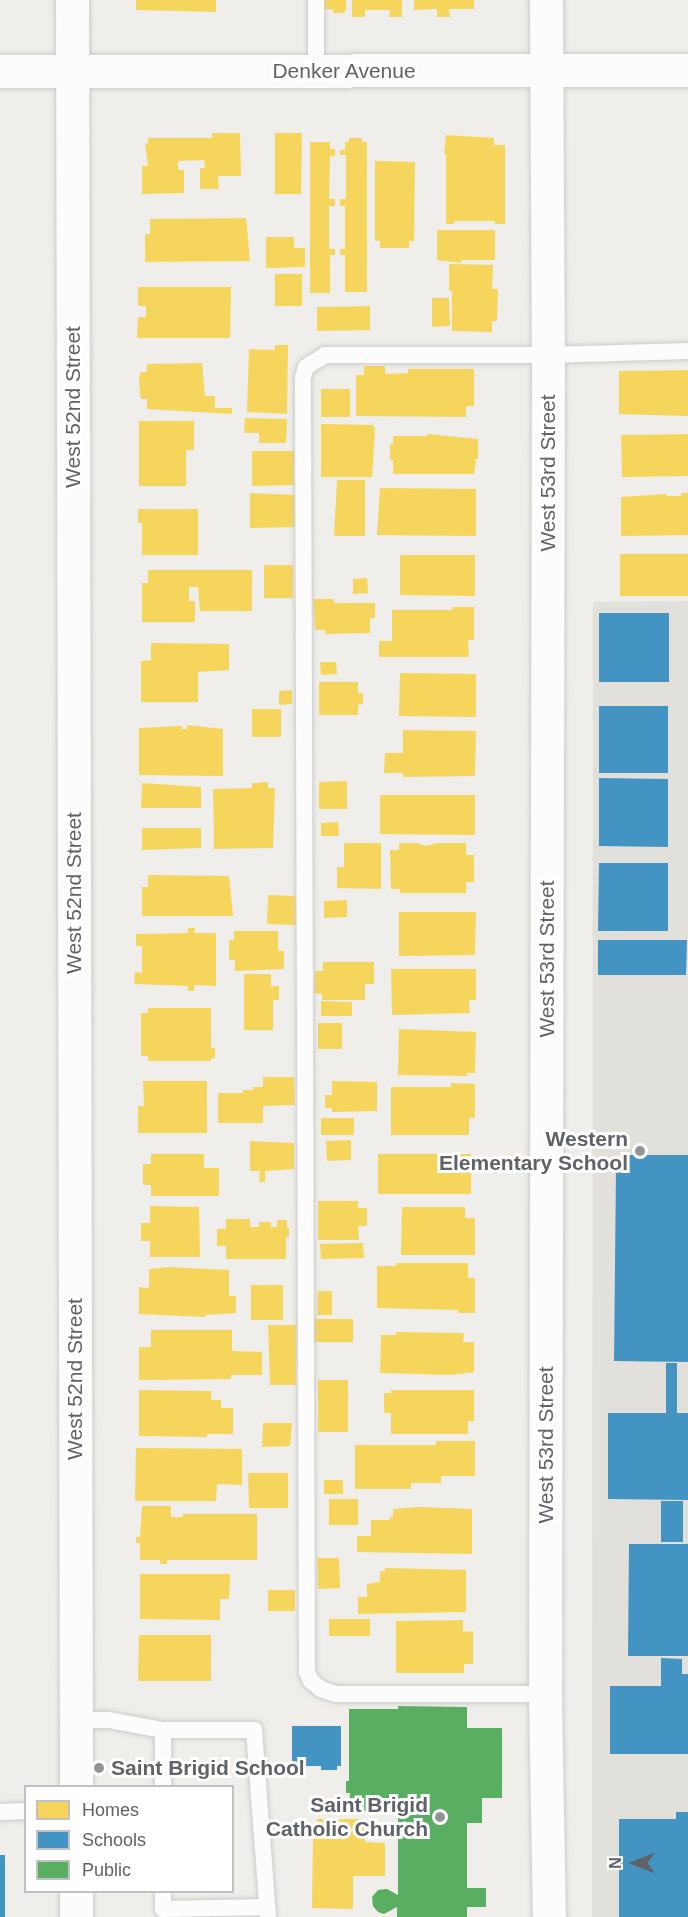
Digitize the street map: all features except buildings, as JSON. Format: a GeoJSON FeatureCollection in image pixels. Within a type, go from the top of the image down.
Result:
{"type":"FeatureCollection","features":[{"type":"Feature","properties":{"kind":"street","name":"West 52nd Street"},"geometry":{"type":"LineString","coordinates":[[72,0],[76,1785]]}},
{"type":"Feature","properties":{"kind":"street","name":"West 53rd Street"},"geometry":{"type":"LineString","coordinates":[[546,0],[548,355],[545,1694],[549,1917]]}},
{"type":"Feature","properties":{"kind":"street","name":"Denker Avenue"},"geometry":{"type":"LineString","coordinates":[[0,71],[688,70]]}},
{"type":"Feature","properties":{"kind":"street"},"geometry":{"type":"LineString","coordinates":[[76,1893],[76,1917]]}},
{"type":"Feature","properties":{"kind":"lane"},"geometry":{"type":"LineString","coordinates":[[316,0],[316,71]]}},
{"type":"Feature","properties":{"kind":"lane"},"geometry":{"type":"LineString","coordinates":[[545,1694],[336,1694],[321,1689],[311,1681],[307,1672],[303,377],[306,367],[325,355],[548,355],[688,351]]}},
{"type":"Feature","properties":{"kind":"lane"},"geometry":{"type":"LineString","coordinates":[[76,1720],[109,1720],[163,1730],[254,1730],[268,1912],[163,1909],[163,1893]]}},
{"type":"Feature","properties":{"kind":"lane"},"geometry":{"type":"LineString","coordinates":[[163,1730],[163,1785]]}},
{"type":"Feature","properties":{"kind":"lane"},"geometry":{"type":"LineString","coordinates":[[0,1812],[24,1812]]}},
{"type":"Feature","properties":{"kind":"shaded area","name":"Western Elementary School"},"geometry":{"type":"Polygon","coordinates":[[[688,601],[688,1917],[592,1917],[593,602],[688,601]]]}},
{"type":"Feature","properties":{"kind":"place","name":"Western Elementary School"},"geometry":{"type":"Point","coordinates":[640,1151]}},
{"type":"Feature","properties":{"kind":"place","name":"Saint Brigid School"},"geometry":{"type":"Point","coordinates":[99,1768]}},
{"type":"Feature","properties":{"kind":"place","name":"Saint Brigid Catholic Church"},"geometry":{"type":"Point","coordinates":[440,1817]}}]}
